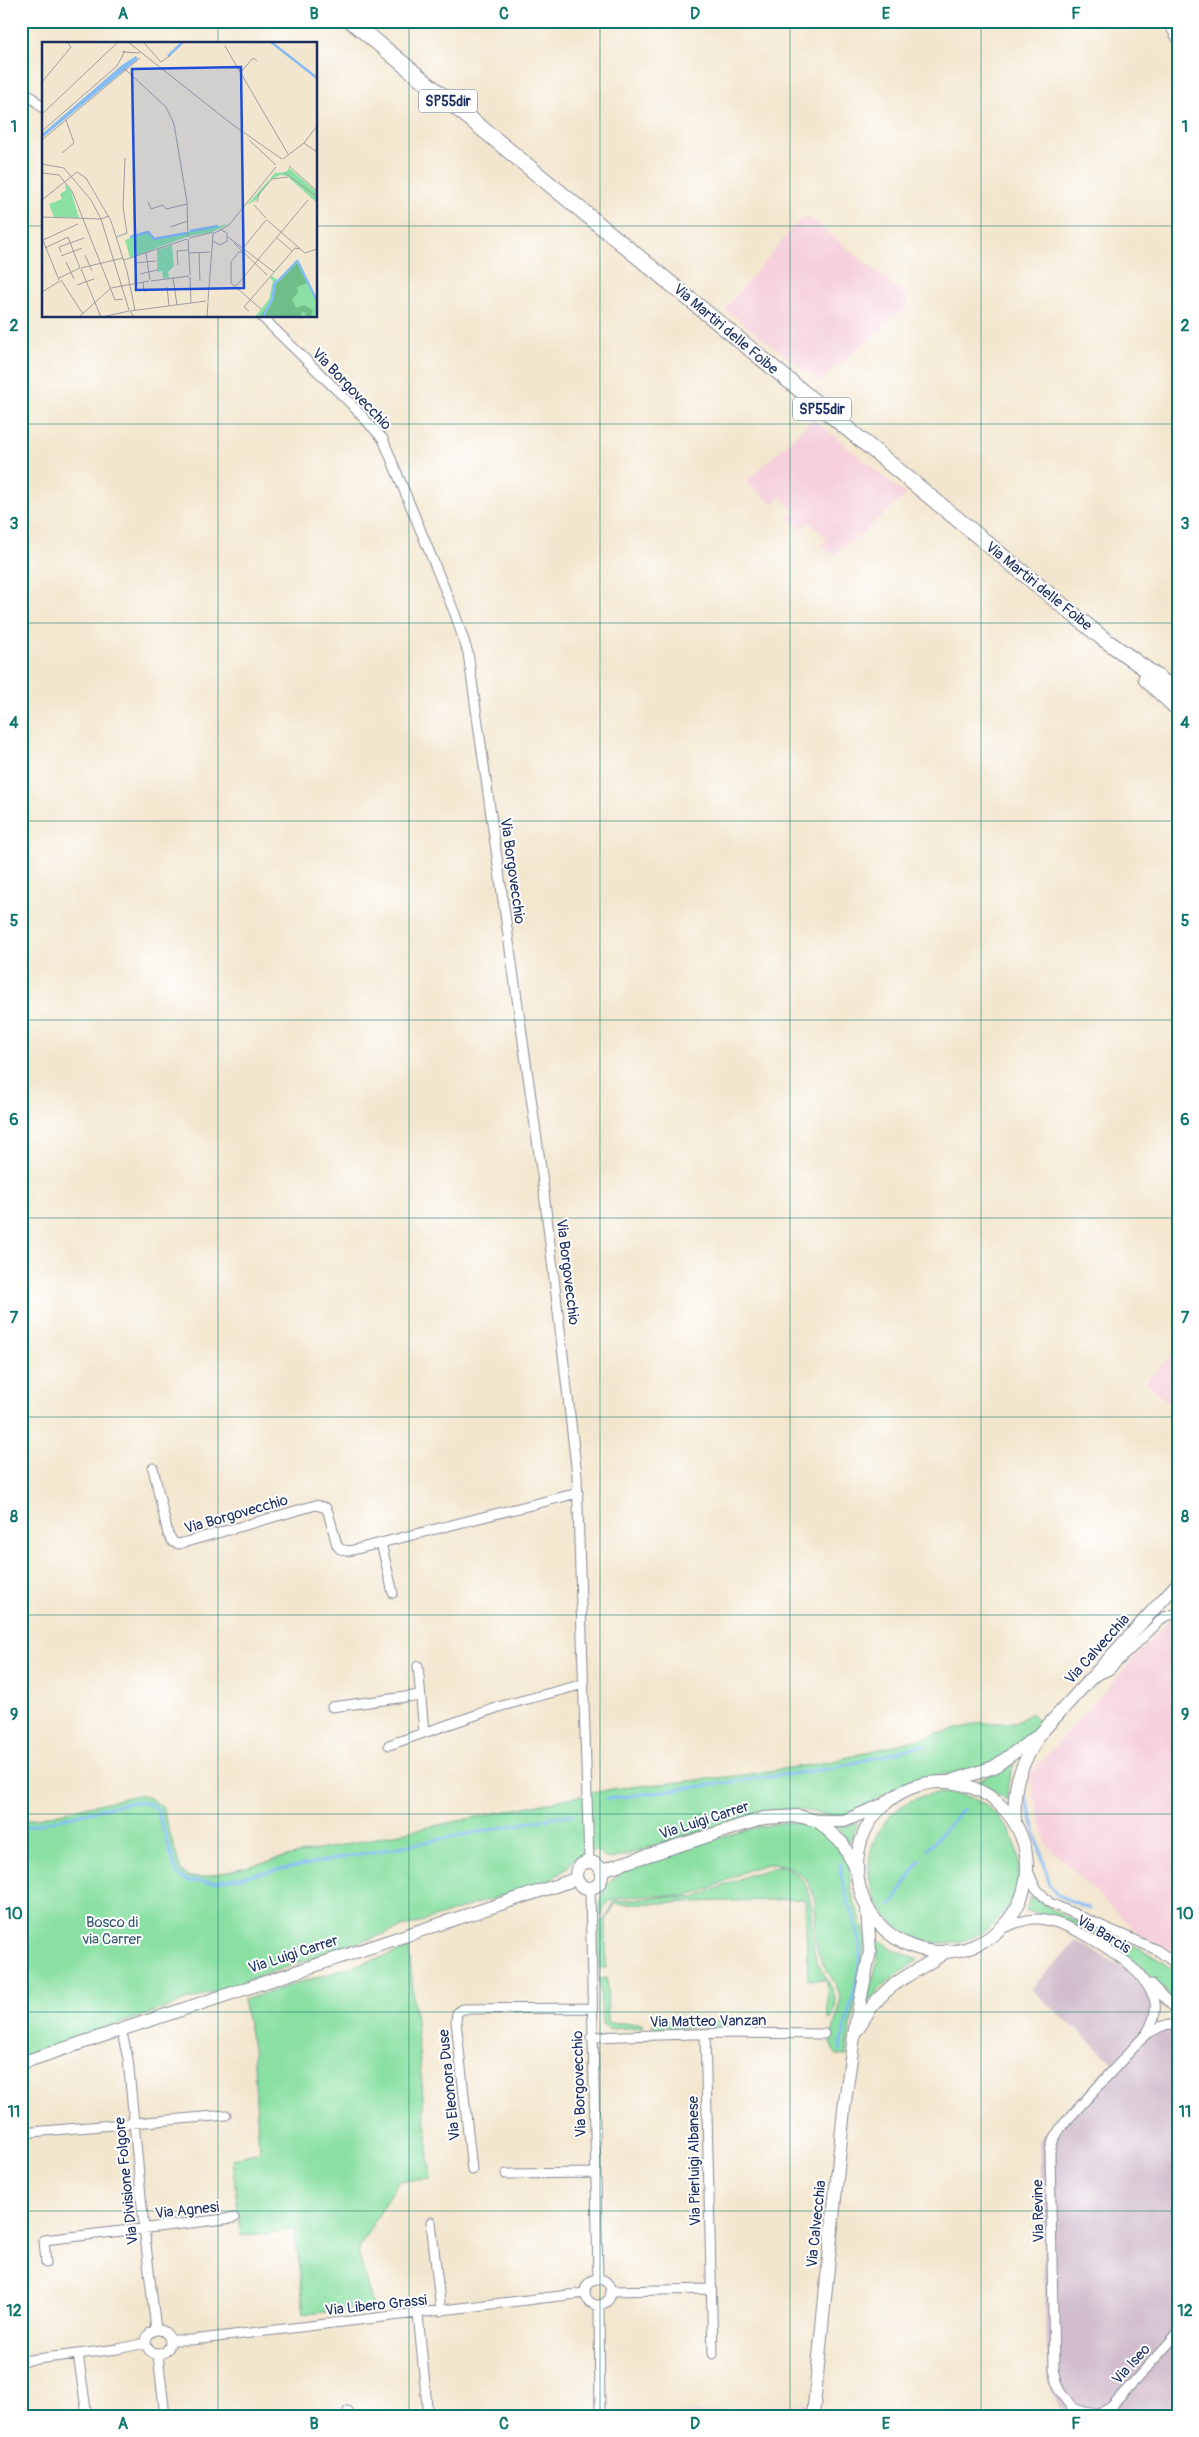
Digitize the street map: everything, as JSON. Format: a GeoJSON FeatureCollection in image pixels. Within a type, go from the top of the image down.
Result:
{"type":"FeatureCollection","features":[{"type":"Feature","properties":{"kind":"highway","name":"Via Martiri delle Foibe"},"geometry":{"type":"LineString","coordinates":[[352,21],[1101,637],[1178,709]]}},
{"type":"Feature","properties":{"kind":"highway","name":"Via Martiri delle Foibe"},"geometry":{"type":"LineString","coordinates":[[1101,637],[1178,692]]}},
{"type":"Feature","properties":{"kind":"main road","name":"Via Calvecchia"},"geometry":{"type":"LineString","coordinates":[[1015,1824],[1014,1787],[1018,1772],[1039,1736],[1178,1583]]}},
{"type":"Feature","properties":{"kind":"main road","name":"Via Calvecchia"},"geometry":{"type":"LineString","coordinates":[[946,1782],[994,1767],[1039,1736]]}},
{"type":"Feature","properties":{"kind":"main road"},"geometry":{"type":"LineString","coordinates":[[946,1782],[969,1787],[984,1793],[998,1804],[1015,1824],[1024,1846],[1027,1868],[1020,1899],[1010,1918],[999,1930],[975,1945],[947,1951],[924,1950],[900,1940],[879,1924],[866,1905],[859,1886],[857,1871],[858,1852],[871,1820],[886,1803],[913,1787],[946,1782]]}},
{"type":"Feature","properties":{"kind":"main road","name":"Via Luigi Carrer"},"geometry":{"type":"LineString","coordinates":[[602,1870],[764,1818],[798,1816],[818,1821],[844,1821],[886,1803]]}},
{"type":"Feature","properties":{"kind":"main road"},"geometry":{"type":"LineString","coordinates":[[818,1821],[843,1844],[857,1871]]}},
{"type":"Feature","properties":{"kind":"main road"},"geometry":{"type":"LineString","coordinates":[[589,1862],[597,1864],[602,1870],[600,1883],[590,1888],[580,1885],[576,1879],[578,1868],[589,1862]]}},
{"type":"Feature","properties":{"kind":"main road","name":"Via Luigi Carrer"},"geometry":{"type":"LineString","coordinates":[[21,2063],[576,1879]]}},
{"type":"Feature","properties":{"kind":"main road","name":"Via Calvecchia"},"geometry":{"type":"LineString","coordinates":[[813,2416],[844,2109],[870,1950],[866,1905]]}},
{"type":"Feature","properties":{"kind":"main road","name":"Via Calvecchia"},"geometry":{"type":"LineString","coordinates":[[855,2035],[868,2011],[891,1985],[947,1951]]}},
{"type":"Feature","properties":{"kind":"street"},"geometry":{"type":"LineString","coordinates":[[1167,21],[1178,40]]}},
{"type":"Feature","properties":{"kind":"street"},"geometry":{"type":"LineString","coordinates":[[21,87],[42,107]]}},
{"type":"Feature","properties":{"kind":"street","name":"Via Borgovecchio"},"geometry":{"type":"LineString","coordinates":[[262,318],[350,403],[384,439],[456,614],[468,652],[542,1175],[561,1324],[578,1493],[589,1862]]}},
{"type":"Feature","properties":{"kind":"street","name":"Via Borgovecchio"},"geometry":{"type":"LineString","coordinates":[[153,1468],[168,1534],[173,1542],[178,1544],[316,1505],[326,1508],[340,1549],[349,1551],[578,1493]]}},
{"type":"Feature","properties":{"kind":"street"},"geometry":{"type":"LineString","coordinates":[[381,1543],[393,1594]]}},
{"type":"Feature","properties":{"kind":"street"},"geometry":{"type":"LineString","coordinates":[[1093,1677],[1109,1670],[1164,1617],[1178,1613]]}},
{"type":"Feature","properties":{"kind":"street"},"geometry":{"type":"LineString","coordinates":[[418,1666],[424,1732]]}},
{"type":"Feature","properties":{"kind":"street"},"geometry":{"type":"LineString","coordinates":[[389,1745],[502,1706],[584,1684]]}},
{"type":"Feature","properties":{"kind":"street"},"geometry":{"type":"LineString","coordinates":[[332,1707],[420,1695]]}},
{"type":"Feature","properties":{"kind":"street"},"geometry":{"type":"LineString","coordinates":[[1027,1868],[1035,1887],[1050,1903],[1157,1950],[1178,1965]]}},
{"type":"Feature","properties":{"kind":"street","name":"Via Borgovecchio"},"geometry":{"type":"LineString","coordinates":[[590,1888],[591,2037],[598,2279]]}},
{"type":"Feature","properties":{"kind":"street","name":"Via Barcis"},"geometry":{"type":"LineString","coordinates":[[999,1930],[1028,1920],[1049,1921],[1093,1941],[1135,1970],[1178,2012]]}},
{"type":"Feature","properties":{"kind":"street","name":"Via Revine"},"geometry":{"type":"LineString","coordinates":[[1078,2416],[1059,2390],[1054,2369],[1050,2151],[1056,2134],[1066,2121],[1146,2034],[1155,2015],[1155,1998],[1135,1970]]}},
{"type":"Feature","properties":{"kind":"street","name":"Via Eleonora Duse"},"geometry":{"type":"LineString","coordinates":[[472,2170],[456,2021],[457,2013],[462,2009],[591,2008]]}},
{"type":"Feature","properties":{"kind":"street","name":"Via Revine"},"geometry":{"type":"LineString","coordinates":[[1146,2034],[1162,2026],[1178,2024]]}},
{"type":"Feature","properties":{"kind":"street","name":"Via Divisione Folgore"},"geometry":{"type":"LineString","coordinates":[[121,2029],[128,2059],[156,2330]]}},
{"type":"Feature","properties":{"kind":"street","name":"Via Matteo Vanzan"},"geometry":{"type":"LineString","coordinates":[[591,2037],[705,2034],[824,2034]]}},
{"type":"Feature","properties":{"kind":"street","name":"Via Pierluigi Albanese"},"geometry":{"type":"LineString","coordinates":[[705,2034],[713,2354]]}},
{"type":"Feature","properties":{"kind":"street"},"geometry":{"type":"LineString","coordinates":[[21,2133],[226,2114]]}},
{"type":"Feature","properties":{"kind":"street"},"geometry":{"type":"LineString","coordinates":[[506,2174],[595,2173]]}},
{"type":"Feature","properties":{"kind":"street","name":"Via Agnesi"},"geometry":{"type":"LineString","coordinates":[[46,2263],[44,2240],[234,2218]]}},
{"type":"Feature","properties":{"kind":"street"},"geometry":{"type":"LineString","coordinates":[[431,2222],[441,2311]]}},
{"type":"Feature","properties":{"kind":"street"},"geometry":{"type":"LineString","coordinates":[[598,2279],[608,2283],[612,2291],[607,2302],[599,2305],[591,2303],[585,2293],[587,2285],[598,2279]]}},
{"type":"Feature","properties":{"kind":"street"},"geometry":{"type":"LineString","coordinates":[[612,2291],[711,2288]]}},
{"type":"Feature","properties":{"kind":"street","name":"Via Libero Grassi"},"geometry":{"type":"LineString","coordinates":[[170,2340],[192,2340],[585,2293]]}},
{"type":"Feature","properties":{"kind":"street"},"geometry":{"type":"LineString","coordinates":[[599,2305],[600,2416]]}},
{"type":"Feature","properties":{"kind":"street"},"geometry":{"type":"LineString","coordinates":[[418,2314],[428,2416]]}},
{"type":"Feature","properties":{"kind":"street"},"geometry":{"type":"LineString","coordinates":[[156,2330],[164,2332],[170,2340],[167,2351],[158,2355],[150,2352],[145,2343],[147,2336],[156,2330]]}},
{"type":"Feature","properties":{"kind":"street","name":"Via Iseo"},"geometry":{"type":"LineString","coordinates":[[1110,2411],[1178,2333]]}},
{"type":"Feature","properties":{"kind":"street"},"geometry":{"type":"LineString","coordinates":[[21,2361],[145,2343]]}},
{"type":"Feature","properties":{"kind":"street"},"geometry":{"type":"LineString","coordinates":[[78,2354],[87,2416]]}},
{"type":"Feature","properties":{"kind":"street"},"geometry":{"type":"LineString","coordinates":[[158,2355],[165,2416]]}},
{"type":"Feature","properties":{"kind":"street"},"geometry":{"type":"LineString","coordinates":[[1072,2408],[1091,2414],[1110,2411]]}},
{"type":"Feature","properties":{"kind":"shaded area"},"geometry":{"type":"Polygon","coordinates":[[[807,216],[907,296],[909,304],[819,382],[725,309],[802,217],[807,216]]]}},
{"type":"Feature","properties":{"kind":"shaded area"},"geometry":{"type":"Polygon","coordinates":[[[813,419],[906,495],[852,542],[844,544],[834,555],[822,546],[827,538],[808,522],[802,529],[789,518],[795,511],[781,496],[773,504],[746,482],[813,419]]]}},
{"type":"Feature","properties":{"kind":"shaded area"},"geometry":{"type":"Polygon","coordinates":[[[1178,1348],[1178,1412],[1146,1382],[1178,1348]]]}},
{"type":"Feature","properties":{"kind":"shaded area"},"geometry":{"type":"Polygon","coordinates":[[[1178,1610],[1178,1958],[1142,1937],[1047,1845],[1029,1775],[1178,1610]]]}},
{"type":"Feature","properties":{"kind":"shaded area"},"geometry":{"type":"Polygon","coordinates":[[[1076,1941],[1117,1964],[1145,1988],[1153,2003],[1149,2026],[1178,2027],[1178,2416],[1070,2416],[1059,2405],[1048,2381],[1039,2140],[1113,2062],[1031,1989],[1076,1941]]]}},
{"type":"Feature","properties":{"kind":"shaded area"},"geometry":{"type":"Polygon","coordinates":[[[807,2403],[805,2416],[666,2416],[807,2403]]]}},
{"type":"Feature","properties":{"kind":"green space","name":"Bosco di via Carrer"},"geometry":{"type":"Polygon","coordinates":[[[1031,1713],[1041,1723],[1025,1738],[990,1764],[967,1771],[913,1779],[848,1816],[833,1816],[796,1809],[774,1810],[612,1859],[603,1857],[596,1850],[576,1857],[567,1868],[550,1880],[21,2057],[21,1822],[137,1795],[150,1798],[162,1807],[181,1871],[189,1877],[200,1878],[299,1854],[612,1789],[736,1776],[829,1762],[981,1723],[1015,1723],[1031,1713]]]}},
{"type":"Feature","properties":{"kind":"green space"},"geometry":{"type":"Polygon","coordinates":[[[1014,1763],[1008,1784],[1007,1800],[978,1781],[1014,1763]]]}},
{"type":"Feature","properties":{"kind":"green space"},"geometry":{"type":"Polygon","coordinates":[[[944,1793],[959,1794],[973,1799],[997,1815],[1013,1839],[1018,1853],[1018,1883],[1013,1897],[997,1921],[973,1937],[959,1942],[944,1943],[929,1942],[915,1937],[891,1921],[875,1897],[870,1883],[869,1868],[870,1853],[875,1839],[891,1815],[915,1799],[929,1794],[944,1793]]]}},
{"type":"Feature","properties":{"kind":"green space"},"geometry":{"type":"Polygon","coordinates":[[[789,1822],[809,1826],[834,1841],[846,1857],[849,1867],[851,1891],[866,1938],[846,2056],[837,2055],[831,2043],[832,2030],[839,2010],[840,1997],[818,1952],[815,1931],[815,1901],[812,1891],[808,1882],[800,1874],[786,1866],[771,1864],[756,1867],[695,1894],[614,1899],[606,1905],[602,1915],[598,1916],[603,1893],[611,1881],[642,1863],[724,1836],[789,1822]]]}},
{"type":"Feature","properties":{"kind":"green space"},"geometry":{"type":"Polygon","coordinates":[[[858,1823],[849,1843],[837,1827],[858,1823]]]}},
{"type":"Feature","properties":{"kind":"green space"},"geometry":{"type":"Polygon","coordinates":[[[780,1866],[793,1871],[802,1880],[808,1891],[811,1903],[815,1955],[827,1980],[808,1980],[805,1899],[615,1904],[606,1920],[606,1968],[599,1968],[599,1922],[606,1919],[615,1901],[662,1897],[695,1898],[749,1875],[780,1866]]]}},
{"type":"Feature","properties":{"kind":"green space"},"geometry":{"type":"Polygon","coordinates":[[[1031,1896],[1061,1915],[1084,1925],[1082,1929],[1046,1915],[1026,1911],[1031,1896]]]}},
{"type":"Feature","properties":{"kind":"green space"},"geometry":{"type":"Polygon","coordinates":[[[1090,1927],[1152,1955],[1178,1973],[1178,2003],[1129,1957],[1088,1931],[1090,1927]]]}},
{"type":"Feature","properties":{"kind":"green space"},"geometry":{"type":"Polygon","coordinates":[[[877,1938],[891,1948],[918,1960],[882,1986],[866,2004],[877,1963],[877,1938]]]}},
{"type":"Feature","properties":{"kind":"green space"},"geometry":{"type":"Polygon","coordinates":[[[409,1949],[431,2179],[399,2181],[359,2247],[358,2251],[373,2307],[304,2314],[295,2230],[241,2236],[232,2159],[259,2152],[253,2048],[243,2000],[409,1949]]]}},
{"type":"Feature","properties":{"kind":"green space"},"geometry":{"type":"Polygon","coordinates":[[[607,1978],[608,2023],[642,2023],[642,2027],[609,2029],[603,2026],[599,1979],[607,1978]]]}},
{"type":"Feature","properties":{"kind":"green space"},"geometry":{"type":"Polygon","coordinates":[[[827,1980],[834,1994],[835,2010],[831,2019],[828,2019],[827,1980]]]}},
{"type":"Feature","properties":{"kind":"green space"},"geometry":{"type":"Polygon","coordinates":[[[761,2020],[762,2027],[653,2028],[653,2022],[761,2020]]]}},
{"type":"Feature","properties":{"kind":"waterway"},"geometry":{"type":"LineString","coordinates":[[607,1799],[834,1768],[924,1745]]}},
{"type":"Feature","properties":{"kind":"waterway"},"geometry":{"type":"LineString","coordinates":[[1024,1792],[1050,1885],[1057,1895],[1090,1909]]}},
{"type":"Feature","properties":{"kind":"waterway"},"geometry":{"type":"LineString","coordinates":[[21,1828],[131,1802],[152,1804],[157,1810],[178,1875],[188,1881],[214,1882],[573,1814]]}},
{"type":"Feature","properties":{"kind":"waterway"},"geometry":{"type":"LineString","coordinates":[[928,1849],[963,1809]]}},
{"type":"Feature","properties":{"kind":"waterway"},"geometry":{"type":"LineString","coordinates":[[891,1906],[920,1860]]}},
{"type":"Feature","properties":{"kind":"waterway"},"geometry":{"type":"LineString","coordinates":[[841,1863],[843,1885],[859,1934],[860,1945],[856,1985],[841,2051]]}}]}
